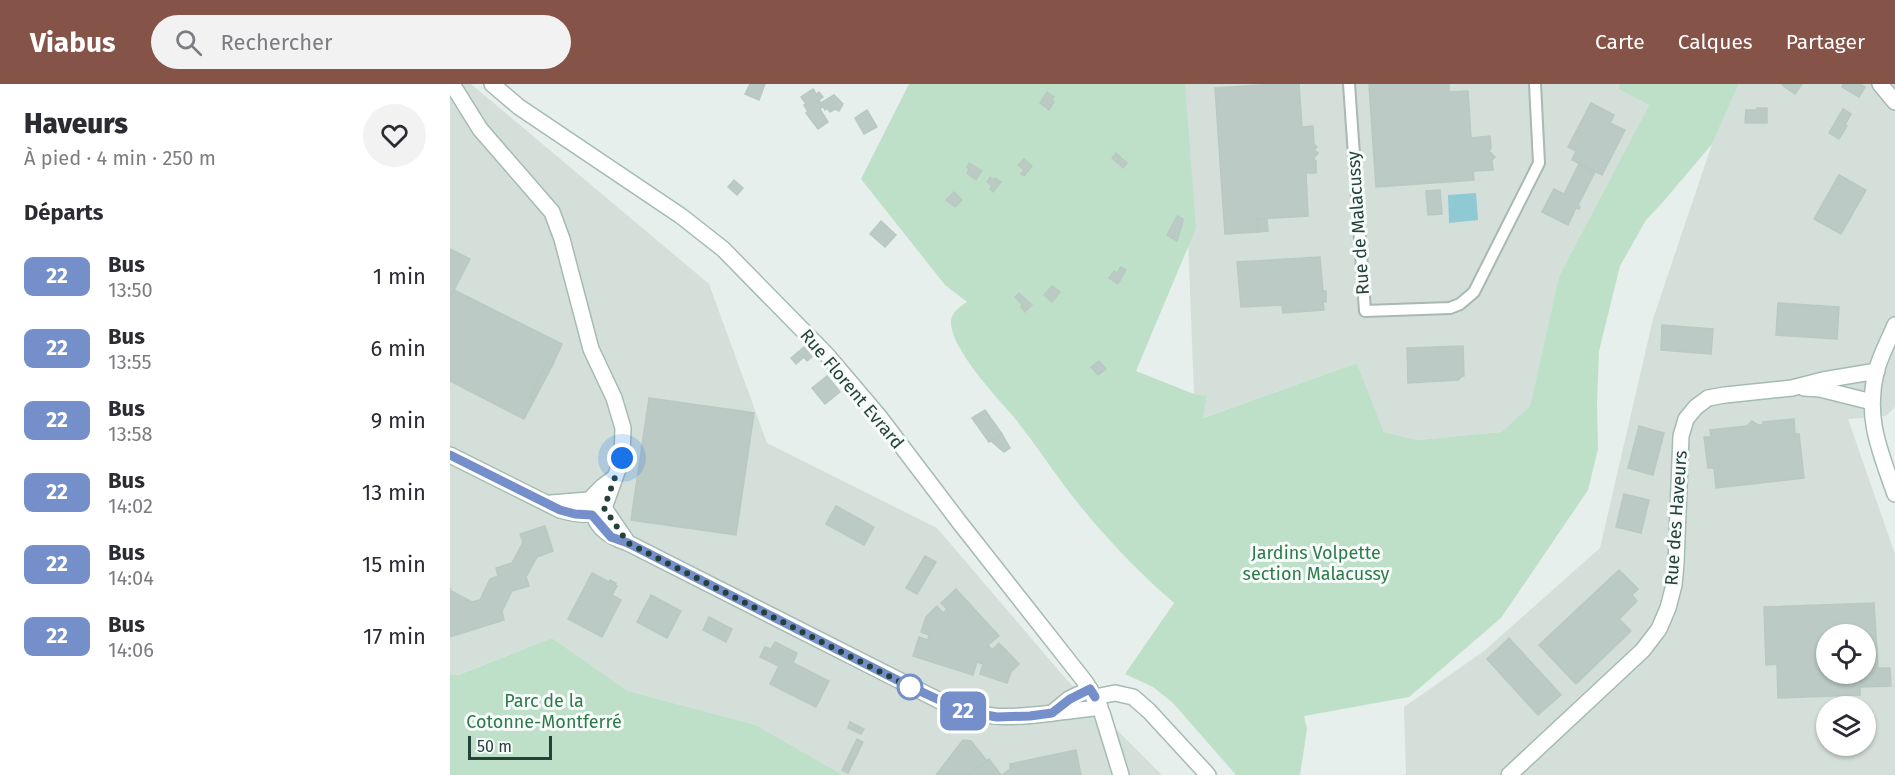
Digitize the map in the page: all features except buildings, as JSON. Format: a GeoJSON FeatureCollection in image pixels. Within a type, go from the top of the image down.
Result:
{"type":"FeatureCollection","features":[{"type":"Feature","properties":{"kind":"street"},"geometry":{"type":"LineString","coordinates":[[452,84],[480,129],[552,212],[562,239],[591,349],[614,398],[623,428],[622,458],[614,478],[602,487],[595,508]]}},
{"type":"Feature","properties":{"kind":"street","name":"Rue Florent Evrard"},"geometry":{"type":"LineString","coordinates":[[492,84],[519,107],[681,216],[723,249],[827,356],[878,415],[1095,698],[1121,775]]}},
{"type":"Feature","properties":{"kind":"street","name":"Rue de Malacussy"},"geometry":{"type":"LineString","coordinates":[[1349,84],[1365,311],[1450,308],[1460,304],[1474,292],[1539,163],[1535,84]]}},
{"type":"Feature","properties":{"kind":"street"},"geometry":{"type":"LineString","coordinates":[[1880,86],[1895,102]]}},
{"type":"Feature","properties":{"kind":"street"},"geometry":{"type":"LineString","coordinates":[[1895,325],[1877,371],[1872,402],[1876,442],[1895,494]]}},
{"type":"Feature","properties":{"kind":"street","name":"Rue des Haveurs"},"geometry":{"type":"LineString","coordinates":[[1792,388],[1877,371]]}},
{"type":"Feature","properties":{"kind":"street","name":"Rue des Haveurs"},"geometry":{"type":"LineString","coordinates":[[1509,775],[1643,650],[1659,629],[1674,585],[1682,436],[1686,419],[1696,407],[1708,398],[1792,388],[1820,389],[1872,402]]}},
{"type":"Feature","properties":{"kind":"street"},"geometry":{"type":"LineString","coordinates":[[450,454],[560,510],[568,512],[595,508]]}},
{"type":"Feature","properties":{"kind":"street"},"geometry":{"type":"LineString","coordinates":[[595,508],[628,543],[963,711],[997,717],[1030,716],[1081,711],[1095,698],[1115,693],[1133,697],[1149,711],[1208,775]]}},
{"type":"Feature","properties":{"kind":"shaded area"},"geometry":{"type":"Polygon","coordinates":[[[450,84],[471,84],[709,284],[767,443],[937,528],[1066,679],[1162,775],[843,775],[756,725],[628,691],[552,638],[457,675],[450,675],[450,84]]]}},
{"type":"Feature","properties":{"kind":"shaded area"},"geometry":{"type":"Polygon","coordinates":[[[1182,84],[1620,84],[1618,89],[1649,105],[1559,276],[1530,406],[1501,432],[1418,440],[1384,432],[1357,363],[1202,418],[1207,396],[1194,394],[1182,84]]]}},
{"type":"Feature","properties":{"kind":"shaded area"},"geometry":{"type":"Polygon","coordinates":[[[1739,84],[1895,84],[1895,407],[1886,416],[1848,419],[1895,554],[1895,775],[1406,775],[1404,707],[1484,651],[1600,548],[1653,319],[1712,144],[1739,84]]]}},
{"type":"Feature","properties":{"kind":"green space","name":"Jardins Volpette section Malacussy"},"geometry":{"type":"Polygon","coordinates":[[[909,84],[1185,84],[1196,228],[1136,371],[1194,394],[1207,396],[1203,418],[1357,363],[1384,432],[1418,440],[1501,432],[1530,406],[1559,276],[1649,105],[1618,89],[1620,84],[1739,84],[1712,144],[1646,220],[1620,266],[1599,351],[1598,449],[1588,490],[1501,618],[1409,697],[1304,716],[1307,729],[1300,775],[1236,775],[1173,703],[1153,687],[1125,674],[1174,603],[1096,525],[1021,426],[975,371],[958,344],[951,321],[955,312],[967,302],[945,285],[861,179],[909,84]]]}},
{"type":"Feature","properties":{"kind":"green space","name":"Parc de la Cotonne-Montferré"},"geometry":{"type":"Polygon","coordinates":[[[552,638],[628,691],[756,725],[843,775],[450,775],[450,675],[458,675],[552,638]]]}},
{"type":"Feature","properties":{"kind":"water"},"geometry":{"type":"Polygon","coordinates":[[[1476,193],[1478,220],[1449,223],[1448,195],[1476,193]]]}},
{"type":"Feature","properties":{"kind":"bus line","name":"22"},"geometry":{"type":"LineString","coordinates":[[450,455],[560,510],[592,515],[611,537],[628,543],[909,686],[963,711],[997,717],[1030,716],[1052,713],[1070,699],[1090,689],[1095,697]]}},
{"type":"Feature","properties":{"kind":"route"},"geometry":{"type":"LineString","coordinates":[[622,458],[604,508],[628,543],[910,687]]}}]}
